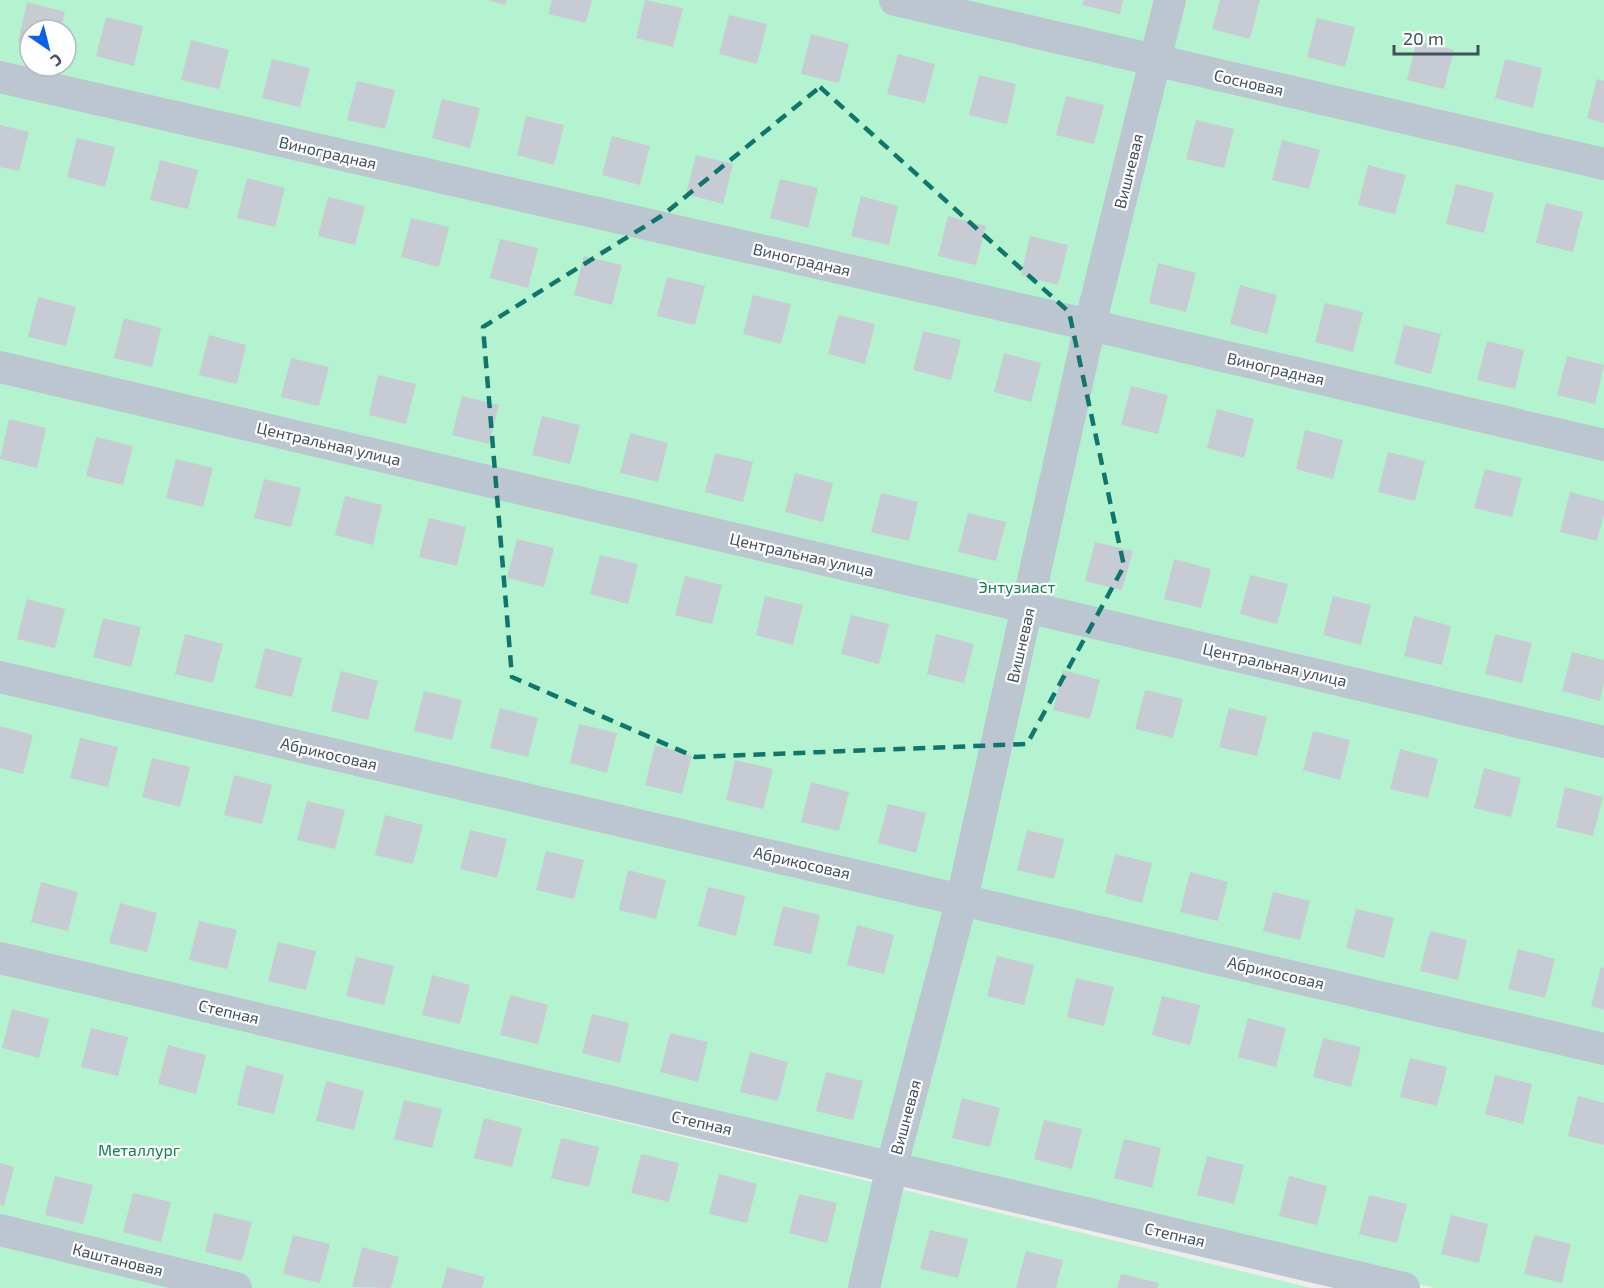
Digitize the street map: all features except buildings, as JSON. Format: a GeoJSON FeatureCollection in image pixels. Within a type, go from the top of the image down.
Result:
{"type":"FeatureCollection","features":[{"type":"Feature","properties":{"kind":"street","name":"Сосновая"},"geometry":{"type":"LineString","coordinates":[[895,0],[1604,164]]}},
{"type":"Feature","properties":{"kind":"street","name":"Вишневая"},"geometry":{"type":"LineString","coordinates":[[864,1288],[892,1166],[962,899],[1090,325],[1170,0]]}},
{"type":"Feature","properties":{"kind":"street","name":"Виноградная"},"geometry":{"type":"LineString","coordinates":[[0,77],[1090,325],[1604,445]]}},
{"type":"Feature","properties":{"kind":"street","name":"Центральная улица"},"geometry":{"type":"LineString","coordinates":[[0,367],[1604,742]]}},
{"type":"Feature","properties":{"kind":"street","name":"Абрикосовая"},"geometry":{"type":"LineString","coordinates":[[0,677],[1604,1049]]}},
{"type":"Feature","properties":{"kind":"street","name":"Степная"},"geometry":{"type":"LineString","coordinates":[[0,958],[1404,1288]]}},
{"type":"Feature","properties":{"kind":"street","name":"Каштановая"},"geometry":{"type":"LineString","coordinates":[[0,1230],[236,1288]]}},
{"type":"Feature","properties":{"kind":"highlighted area"},"geometry":{"type":"Polygon","coordinates":[[[820,87],[1069,312],[1124,566],[1027,744],[695,757],[512,677],[483,327],[663,215],[820,87]]]}},
{"type":"Feature","properties":{"kind":"green space","name":"Энтузиаст"},"geometry":{"type":"Polygon","coordinates":[[[0,0],[1604,0],[1604,1288],[1435,1288],[0,947],[0,0]]]}},
{"type":"Feature","properties":{"kind":"green space","name":"Металлург"},"geometry":{"type":"Polygon","coordinates":[[[0,972],[1311,1288],[0,1288],[0,972]]]}}]}
